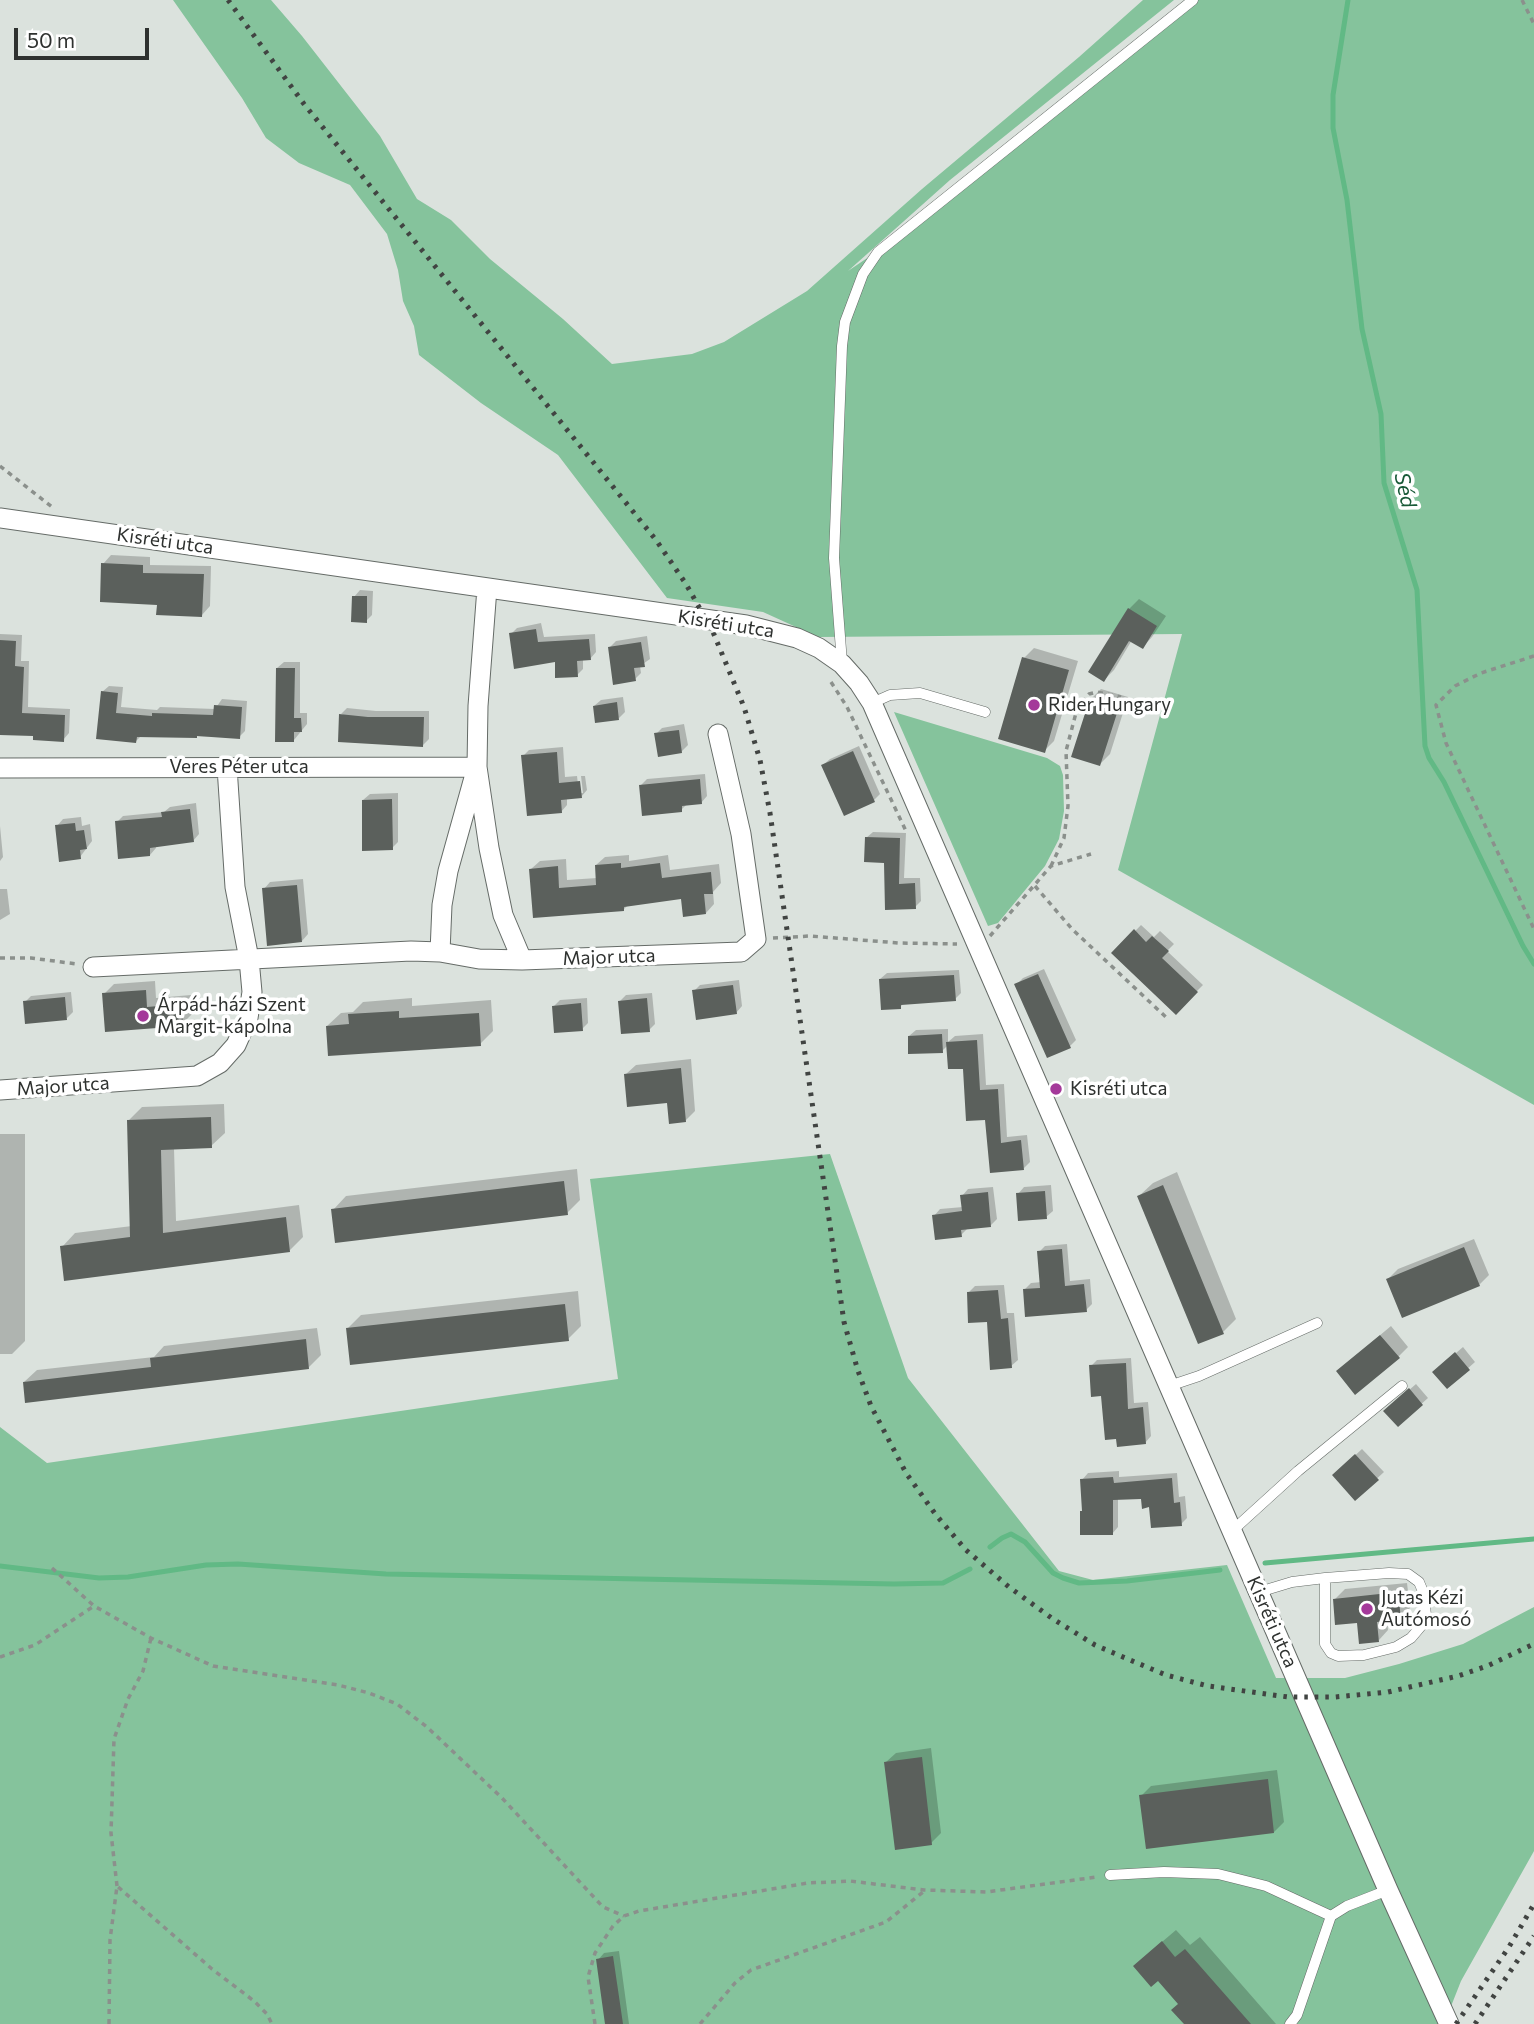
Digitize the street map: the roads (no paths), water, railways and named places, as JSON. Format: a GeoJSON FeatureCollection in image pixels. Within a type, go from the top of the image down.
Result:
{"type":"FeatureCollection","features":[{"type":"Feature","properties":{"kind":"street","name":"Kisréti utca"},"geometry":{"type":"LineString","coordinates":[[0,518],[747,625],[797,638],[819,648],[842,664],[872,703],[1388,1890],[1449,2024]]}},
{"type":"Feature","properties":{"kind":"street"},"geometry":{"type":"LineString","coordinates":[[487,589],[478,706],[477,766],[489,848],[503,915],[522,960]]}},
{"type":"Feature","properties":{"kind":"street","name":"Major utca"},"geometry":{"type":"LineString","coordinates":[[93,967],[411,951],[440,952],[479,959],[522,960],[741,952],[756,939],[741,834],[718,734]]}},
{"type":"Feature","properties":{"kind":"street"},"geometry":{"type":"LineString","coordinates":[[440,952],[442,905],[448,871],[477,766]]}},
{"type":"Feature","properties":{"kind":"street","name":"Veres Péter utca"},"geometry":{"type":"LineString","coordinates":[[0,768],[477,766]]}},
{"type":"Feature","properties":{"kind":"street"},"geometry":{"type":"LineString","coordinates":[[227,767],[235,887],[248,960]]}},
{"type":"Feature","properties":{"kind":"street","name":"Major utca"},"geometry":{"type":"LineString","coordinates":[[0,1090],[197,1076],[220,1063],[236,1045],[247,1018],[252,992],[248,960]]}},
{"type":"Feature","properties":{"kind":"lane"},"geometry":{"type":"LineString","coordinates":[[842,664],[834,558],[842,346],[845,323],[863,274],[878,252],[1193,0]]}},
{"type":"Feature","properties":{"kind":"lane"},"geometry":{"type":"LineString","coordinates":[[872,703],[890,695],[920,693],[985,712]]}},
{"type":"Feature","properties":{"kind":"lane"},"geometry":{"type":"LineString","coordinates":[[1169,1386],[1199,1376],[1317,1323]]}},
{"type":"Feature","properties":{"kind":"lane"},"geometry":{"type":"LineString","coordinates":[[1232,1531],[1298,1471],[1402,1386]]}},
{"type":"Feature","properties":{"kind":"lane"},"geometry":{"type":"LineString","coordinates":[[1259,1592],[1292,1581],[1325,1578],[1389,1573],[1408,1574],[1419,1582],[1424,1594],[1426,1616],[1411,1637],[1396,1647],[1364,1655],[1338,1656],[1331,1653],[1325,1644],[1325,1578]]}},
{"type":"Feature","properties":{"kind":"lane"},"geometry":{"type":"LineString","coordinates":[[1110,1875],[1164,1872],[1218,1874],[1266,1886],[1331,1916]]}},
{"type":"Feature","properties":{"kind":"lane"},"geometry":{"type":"LineString","coordinates":[[1290,2024],[1297,2015],[1331,1916],[1347,1906],[1388,1890]]}},
{"type":"Feature","properties":{"kind":"waterway","name":"Séd"},"geometry":{"type":"LineString","coordinates":[[1348,0],[1333,95],[1333,128],[1347,200],[1362,329],[1381,414],[1384,483],[1417,590],[1425,746],[1534,964]]}},
{"type":"Feature","properties":{"kind":"waterway"},"geometry":{"type":"LineString","coordinates":[[990,1547],[1011,1534],[1025,1542],[1053,1573],[1079,1583],[1127,1581],[1220,1570]]}},
{"type":"Feature","properties":{"kind":"waterway"},"geometry":{"type":"LineString","coordinates":[[1265,1563],[1534,1539]]}},
{"type":"Feature","properties":{"kind":"waterway"},"geometry":{"type":"LineString","coordinates":[[0,1566],[99,1578],[128,1577],[206,1565],[238,1564],[386,1574],[894,1584],[943,1583],[970,1569]]}},
{"type":"Feature","properties":{"kind":"railway"},"geometry":{"type":"LineString","coordinates":[[228,0],[304,104],[656,540],[686,584],[713,632],[744,707],[760,760],[844,1322],[871,1406],[906,1473],[936,1515],[966,1550],[1009,1587],[1053,1619],[1095,1645],[1166,1675],[1208,1686],[1288,1697],[1335,1697],[1388,1692],[1458,1676],[1534,1644]]}},
{"type":"Feature","properties":{"kind":"railway"},"geometry":{"type":"LineString","coordinates":[[1456,2024],[1509,1947],[1534,1904]]}},
{"type":"Feature","properties":{"kind":"railway"},"geometry":{"type":"LineString","coordinates":[[1475,2024],[1534,1936]]}},
{"type":"Feature","properties":{"kind":"place","name":"Rider Hungary"},"geometry":{"type":"Point","coordinates":[1034,705]}},
{"type":"Feature","properties":{"kind":"place","name":"Árpád-házi Szent Margit-kápolna"},"geometry":{"type":"Point","coordinates":[143,1016]}},
{"type":"Feature","properties":{"kind":"place","name":"Kisréti utca"},"geometry":{"type":"Point","coordinates":[1056,1089]}},
{"type":"Feature","properties":{"kind":"place","name":"Jutas Kézi Autómosó"},"geometry":{"type":"Point","coordinates":[1367,1609]}}]}
